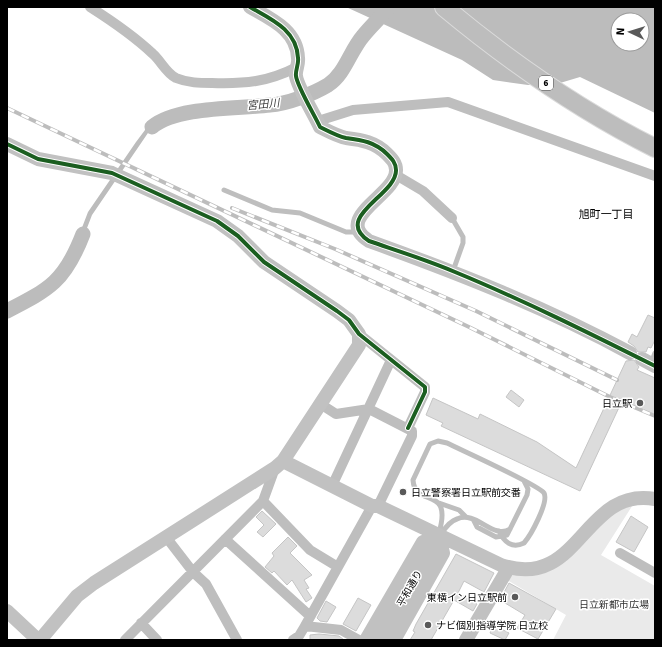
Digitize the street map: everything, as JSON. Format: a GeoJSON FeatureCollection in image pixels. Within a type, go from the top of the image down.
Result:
{"type":"FeatureCollection","features":[{"type":"Feature","properties":{"kind":"highway","name":"6"},"geometry":{"type":"LineString","coordinates":[[444,7],[496,48],[570,99],[655,148]]}},
{"type":"Feature","properties":{"kind":"street"},"geometry":{"type":"LineString","coordinates":[[90,7],[154,55],[164,68],[175,78],[186,81],[240,84],[297,72]]}},
{"type":"Feature","properties":{"kind":"street"},"geometry":{"type":"LineString","coordinates":[[250,7],[275,21],[291,34],[297,49],[297,72],[320,127],[345,138],[360,139],[379,146],[394,162],[396,175],[386,190],[364,210],[360,217],[360,232],[370,241],[453,271],[646,359]]}},
{"type":"Feature","properties":{"kind":"street"},"geometry":{"type":"LineString","coordinates":[[316,117],[353,110],[448,102],[655,176]]}},
{"type":"Feature","properties":{"kind":"street"},"geometry":{"type":"LineString","coordinates":[[7,144],[38,158],[112,173],[217,221],[238,236],[264,262],[343,315],[360,334],[425,387],[425,392],[408,428]]}},
{"type":"Feature","properties":{"kind":"street"},"geometry":{"type":"LineString","coordinates":[[396,175],[422,191],[452,218]]}},
{"type":"Feature","properties":{"kind":"street"},"geometry":{"type":"LineString","coordinates":[[125,640],[263,501],[279,465],[322,405],[359,345],[360,334]]}},
{"type":"Feature","properties":{"kind":"street"},"geometry":{"type":"LineString","coordinates":[[332,486],[391,360]]}},
{"type":"Feature","properties":{"kind":"street"},"geometry":{"type":"LineString","coordinates":[[293,640],[299,636],[375,506],[412,436],[412,431],[408,428],[369,409],[336,414],[322,405]]}},
{"type":"Feature","properties":{"kind":"street"},"geometry":{"type":"LineString","coordinates":[[279,465],[332,486],[509,567],[527,569],[546,565],[568,551],[599,517],[619,502],[640,498],[655,499]]}},
{"type":"Feature","properties":{"kind":"street"},"geometry":{"type":"LineString","coordinates":[[7,611],[39,640],[77,596],[94,583],[279,465]]}},
{"type":"Feature","properties":{"kind":"street"},"geometry":{"type":"LineString","coordinates":[[263,501],[310,550],[338,567]]}},
{"type":"Feature","properties":{"kind":"street"},"geometry":{"type":"LineString","coordinates":[[393,640],[443,553],[439,536]]}},
{"type":"Feature","properties":{"kind":"street"},"geometry":{"type":"LineString","coordinates":[[366,640],[423,542],[439,536]]}},
{"type":"Feature","properties":{"kind":"street","name":"平和通り"},"geometry":{"type":"LineString","coordinates":[[379,640],[439,536]]}},
{"type":"Feature","properties":{"kind":"street"},"geometry":{"type":"LineString","coordinates":[[166,537],[193,572],[206,584],[237,640]]}},
{"type":"Feature","properties":{"kind":"street"},"geometry":{"type":"LineString","coordinates":[[225,540],[310,616]]}},
{"type":"Feature","properties":{"kind":"street"},"geometry":{"type":"LineString","coordinates":[[620,553],[655,573]]}},
{"type":"Feature","properties":{"kind":"street"},"geometry":{"type":"LineString","coordinates":[[466,640],[509,567]]}},
{"type":"Feature","properties":{"kind":"street"},"geometry":{"type":"LineString","coordinates":[[142,623],[157,640]]}},
{"type":"Feature","properties":{"kind":"street"},"geometry":{"type":"LineString","coordinates":[[305,626],[341,630],[359,640]]}},
{"type":"Feature","properties":{"kind":"lane"},"geometry":{"type":"LineString","coordinates":[[224,190],[272,210],[300,214],[346,232],[360,232]]}},
{"type":"Feature","properties":{"kind":"lane"},"geometry":{"type":"LineString","coordinates":[[452,218],[463,237],[463,243],[453,271]]}},
{"type":"Feature","properties":{"kind":"lane"},"geometry":{"type":"LineString","coordinates":[[499,531],[504,541],[511,545],[516,546],[524,543],[545,504],[544,493],[540,489],[522,479],[447,443],[433,442],[430,444],[415,476],[414,485],[418,492],[439,504],[460,510],[466,517],[499,531],[503,532],[512,528]]}},
{"type":"Feature","properties":{"kind":"lane"},"geometry":{"type":"LineString","coordinates":[[473,520],[481,529],[496,537],[507,535],[512,528],[527,495],[526,483],[522,479]]}},
{"type":"Feature","properties":{"kind":"lane"},"geometry":{"type":"LineString","coordinates":[[439,504],[443,508],[444,514],[439,536]]}},
{"type":"Feature","properties":{"kind":"lane"},"geometry":{"type":"LineString","coordinates":[[439,536],[456,519],[466,517]]}},
{"type":"Feature","properties":{"kind":"green space","name":"日立新都市広場"},"geometry":{"type":"Polygon","coordinates":[[[634,503],[601,555],[655,586],[655,640],[553,640],[566,615],[507,580],[508,578],[512,575],[525,574],[611,515],[634,503]]]}},
{"type":"Feature","properties":{"kind":"shaded area"},"geometry":{"type":"Polygon","coordinates":[[[346,7],[655,7],[655,113],[580,77],[560,83],[528,85],[493,80],[462,60],[346,7]]]}},
{"type":"Feature","properties":{"kind":"shaded area"},"geometry":{"type":"Polygon","coordinates":[[[169,115],[171,121],[161,123],[150,130],[92,215],[77,254],[73,251],[88,212],[145,130],[158,118],[169,115]]]}},
{"type":"Feature","properties":{"kind":"building"},"geometry":{"type":"Polygon","coordinates":[[[648,315],[655,318],[655,340],[651,348],[648,347],[646,352],[638,352],[634,346],[628,342],[632,334],[637,337],[648,315]]]}},
{"type":"Feature","properties":{"kind":"building"},"geometry":{"type":"Polygon","coordinates":[[[634,360],[639,367],[637,370],[655,378],[655,417],[622,401],[580,491],[441,426],[443,423],[426,415],[433,398],[478,419],[480,414],[537,442],[576,468],[626,361],[634,360]]]}},
{"type":"Feature","properties":{"kind":"building"},"geometry":{"type":"Polygon","coordinates":[[[511,390],[524,400],[519,407],[506,397],[511,390]]]}},
{"type":"Feature","properties":{"kind":"building"},"geometry":{"type":"Polygon","coordinates":[[[262,511],[276,524],[263,537],[257,532],[264,525],[256,517],[262,511]]]}},
{"type":"Feature","properties":{"kind":"building"},"geometry":{"type":"Polygon","coordinates":[[[631,516],[648,527],[634,552],[616,542],[631,516]]]}},
{"type":"Feature","properties":{"kind":"building"},"geometry":{"type":"Polygon","coordinates":[[[288,537],[297,546],[290,553],[312,575],[304,580],[309,588],[306,589],[312,598],[306,602],[292,580],[287,585],[274,571],[272,573],[265,567],[274,556],[272,553],[288,537]]]}},
{"type":"Feature","properties":{"kind":"building"},"geometry":{"type":"Polygon","coordinates":[[[456,554],[494,573],[484,592],[464,581],[458,593],[477,604],[473,611],[454,600],[431,640],[410,640],[415,632],[413,631],[416,624],[456,554]]]}},
{"type":"Feature","properties":{"kind":"building"},"geometry":{"type":"Polygon","coordinates":[[[509,583],[556,609],[538,639],[517,628],[525,615],[500,600],[509,583]]]}},
{"type":"Feature","properties":{"kind":"building"},"geometry":{"type":"Polygon","coordinates":[[[358,598],[371,605],[356,631],[343,624],[358,598]]]}},
{"type":"Feature","properties":{"kind":"building"},"geometry":{"type":"Polygon","coordinates":[[[326,601],[336,607],[327,622],[320,621],[317,618],[326,601]]]}},
{"type":"Feature","properties":{"kind":"building"},"geometry":{"type":"Polygon","coordinates":[[[494,625],[509,633],[505,640],[490,633],[494,625]]]}},
{"type":"Feature","properties":{"kind":"building"},"geometry":{"type":"Polygon","coordinates":[[[319,634],[339,636],[344,640],[310,640],[310,635],[319,634]]]}},
{"type":"Feature","properties":{"kind":"waterway","name":"宮田川"},"geometry":{"type":"LineString","coordinates":[[152,127],[163,120],[192,112],[284,103],[308,95],[328,85],[339,75],[358,42],[389,7]]}},
{"type":"Feature","properties":{"kind":"waterway","name":"宮田川"},"geometry":{"type":"LineString","coordinates":[[7,311],[34,296],[54,282],[70,263],[83,234]]}},
{"type":"Feature","properties":{"kind":"railway"},"geometry":{"type":"LineString","coordinates":[[7,108],[469,327],[610,397],[655,416]]}},
{"type":"Feature","properties":{"kind":"railway"},"geometry":{"type":"LineString","coordinates":[[232,208],[335,249],[476,311],[617,380]]}},
{"type":"Feature","properties":{"kind":"cycle path"},"geometry":{"type":"LineString","coordinates":[[250,7],[282,26],[293,40],[297,48],[298,58],[296,74],[297,81],[320,127],[343,137],[373,144],[391,158],[394,163],[396,168],[394,179],[369,206],[358,223],[360,232],[369,241],[434,264],[506,294],[655,366]]}},
{"type":"Feature","properties":{"kind":"cycle path"},"geometry":{"type":"LineString","coordinates":[[7,144],[38,159],[112,173],[217,221],[238,236],[264,262],[349,320],[359,334],[425,387],[425,392],[408,428]]}},
{"type":"Feature","properties":{"kind":"place","name":"日立駅"},"geometry":{"type":"Point","coordinates":[640,403]}},
{"type":"Feature","properties":{"kind":"place","name":"日立警察署日立駅前交番"},"geometry":{"type":"Point","coordinates":[403,492]}},
{"type":"Feature","properties":{"kind":"place","name":"東横イン日立駅前"},"geometry":{"type":"Point","coordinates":[515,597]}},
{"type":"Feature","properties":{"kind":"place","name":"ナビ個別指導学院 日立校"},"geometry":{"type":"Point","coordinates":[428,625]}},
{"type":"Feature","properties":{"kind":"district","name":"旭町一丁目"},"geometry":{"type":"Point","coordinates":[606,214]}}]}
